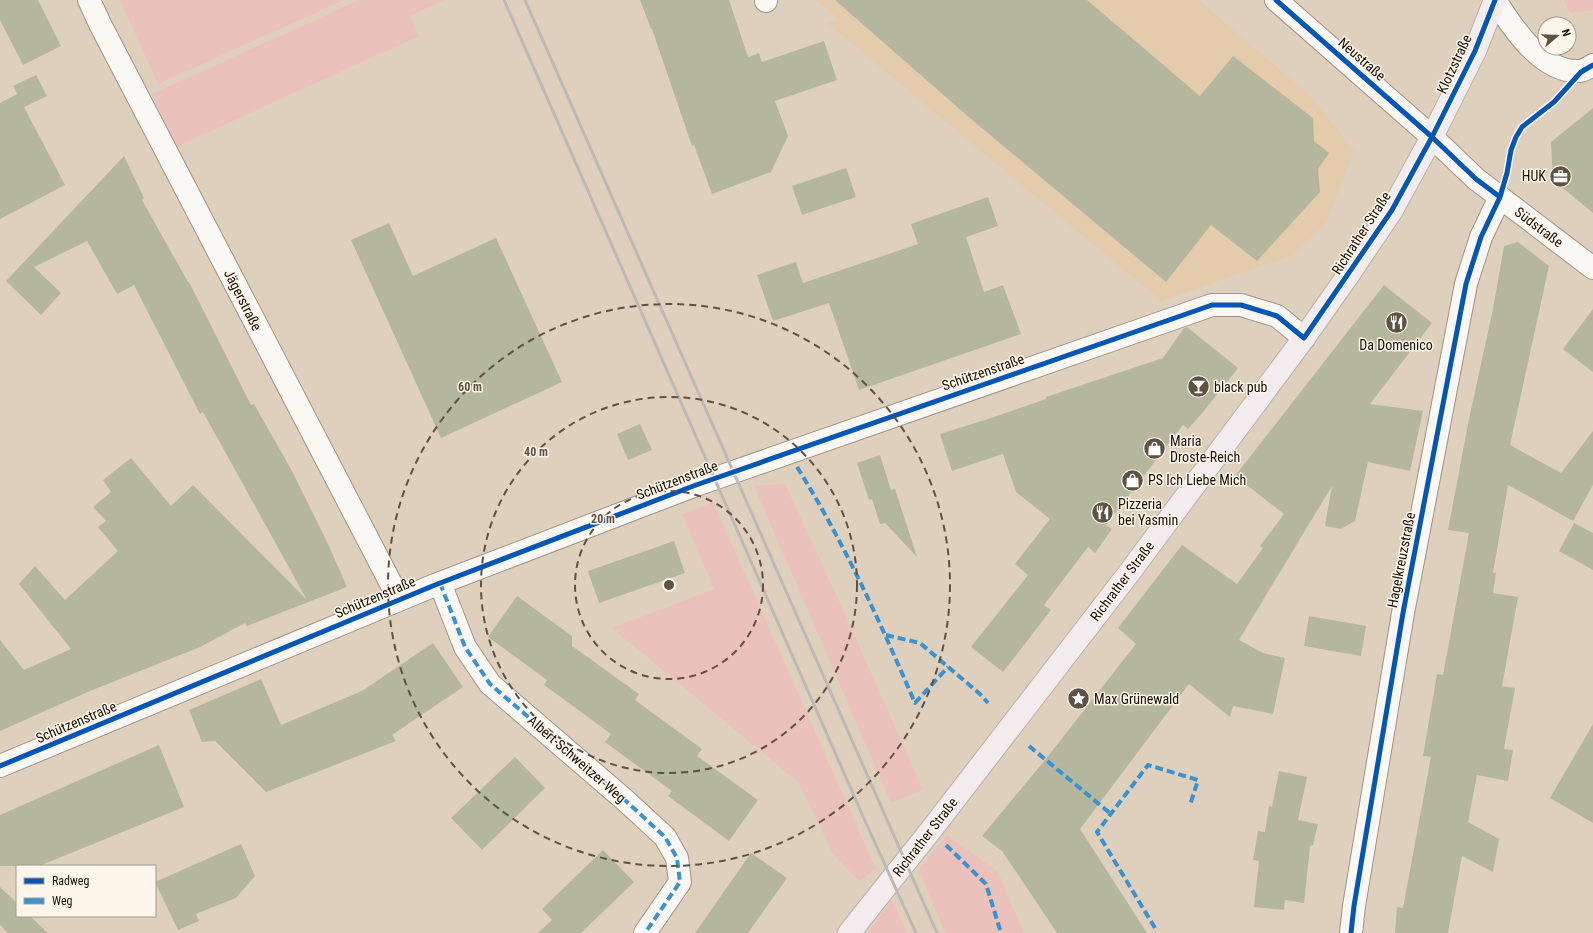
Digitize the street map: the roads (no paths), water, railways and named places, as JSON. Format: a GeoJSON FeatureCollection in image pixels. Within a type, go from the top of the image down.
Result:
{"type":"FeatureCollection","features":[{"type":"Feature","properties":{"kind":"main road","name":"Klotzstraße"},"geometry":{"type":"LineString","coordinates":[[1432,137],[1475,51],[1495,0]]}},
{"type":"Feature","properties":{"kind":"main road","name":"Richrather Straße"},"geometry":{"type":"LineString","coordinates":[[849,933],[927,836],[1129,573],[1304,338],[1392,210],[1432,137]]}},
{"type":"Feature","properties":{"kind":"street","name":"Jägerstraße"},"geometry":{"type":"LineString","coordinates":[[89,0],[100,24],[399,600]]}},
{"type":"Feature","properties":{"kind":"street","name":"Neustraße"},"geometry":{"type":"LineString","coordinates":[[1276,0],[1432,137]]}},
{"type":"Feature","properties":{"kind":"street"},"geometry":{"type":"LineString","coordinates":[[1495,0],[1514,29],[1534,51],[1550,62],[1565,69],[1580,72],[1593,65]]}},
{"type":"Feature","properties":{"kind":"street","name":"Südstraße"},"geometry":{"type":"LineString","coordinates":[[1432,137],[1476,179],[1593,268]]}},
{"type":"Feature","properties":{"kind":"street","name":"Hagelkreuzstraße"},"geometry":{"type":"LineString","coordinates":[[1351,933],[1354,906],[1403,613],[1466,284],[1481,237],[1500,197]]}},
{"type":"Feature","properties":{"kind":"street","name":"Schützenstraße"},"geometry":{"type":"LineString","coordinates":[[0,766],[440,583],[756,463],[1212,306],[1241,306],[1277,316],[1304,338]]}},
{"type":"Feature","properties":{"kind":"street","name":"Albert-Schweitzer-Weg"},"geometry":{"type":"LineString","coordinates":[[440,583],[465,647],[490,684],[626,801],[665,837],[677,858],[680,882],[645,933]]}},
{"type":"Feature","properties":{"kind":"railway"},"geometry":{"type":"LineString","coordinates":[[504,0],[866,823],[916,933]]}},
{"type":"Feature","properties":{"kind":"railway"},"geometry":{"type":"LineString","coordinates":[[525,0],[937,933]]}},
{"type":"Feature","properties":{"kind":"place","name":"HUK"},"geometry":{"type":"Point","coordinates":[1561,176]}},
{"type":"Feature","properties":{"kind":"place","name":"Da Domenico"},"geometry":{"type":"Point","coordinates":[1396,323]}},
{"type":"Feature","properties":{"kind":"place","name":"black pub"},"geometry":{"type":"Point","coordinates":[1199,387]}},
{"type":"Feature","properties":{"kind":"place","name":"Maria Droste-Reich"},"geometry":{"type":"Point","coordinates":[1155,449]}},
{"type":"Feature","properties":{"kind":"place","name":"PS Ich Liebe Mich"},"geometry":{"type":"Point","coordinates":[1132,480]}},
{"type":"Feature","properties":{"kind":"place","name":"Pizzeria bei Yasmin"},"geometry":{"type":"Point","coordinates":[1102,512]}},
{"type":"Feature","properties":{"kind":"place","name":"Max Grünewald"},"geometry":{"type":"Point","coordinates":[1079,699]}}]}
